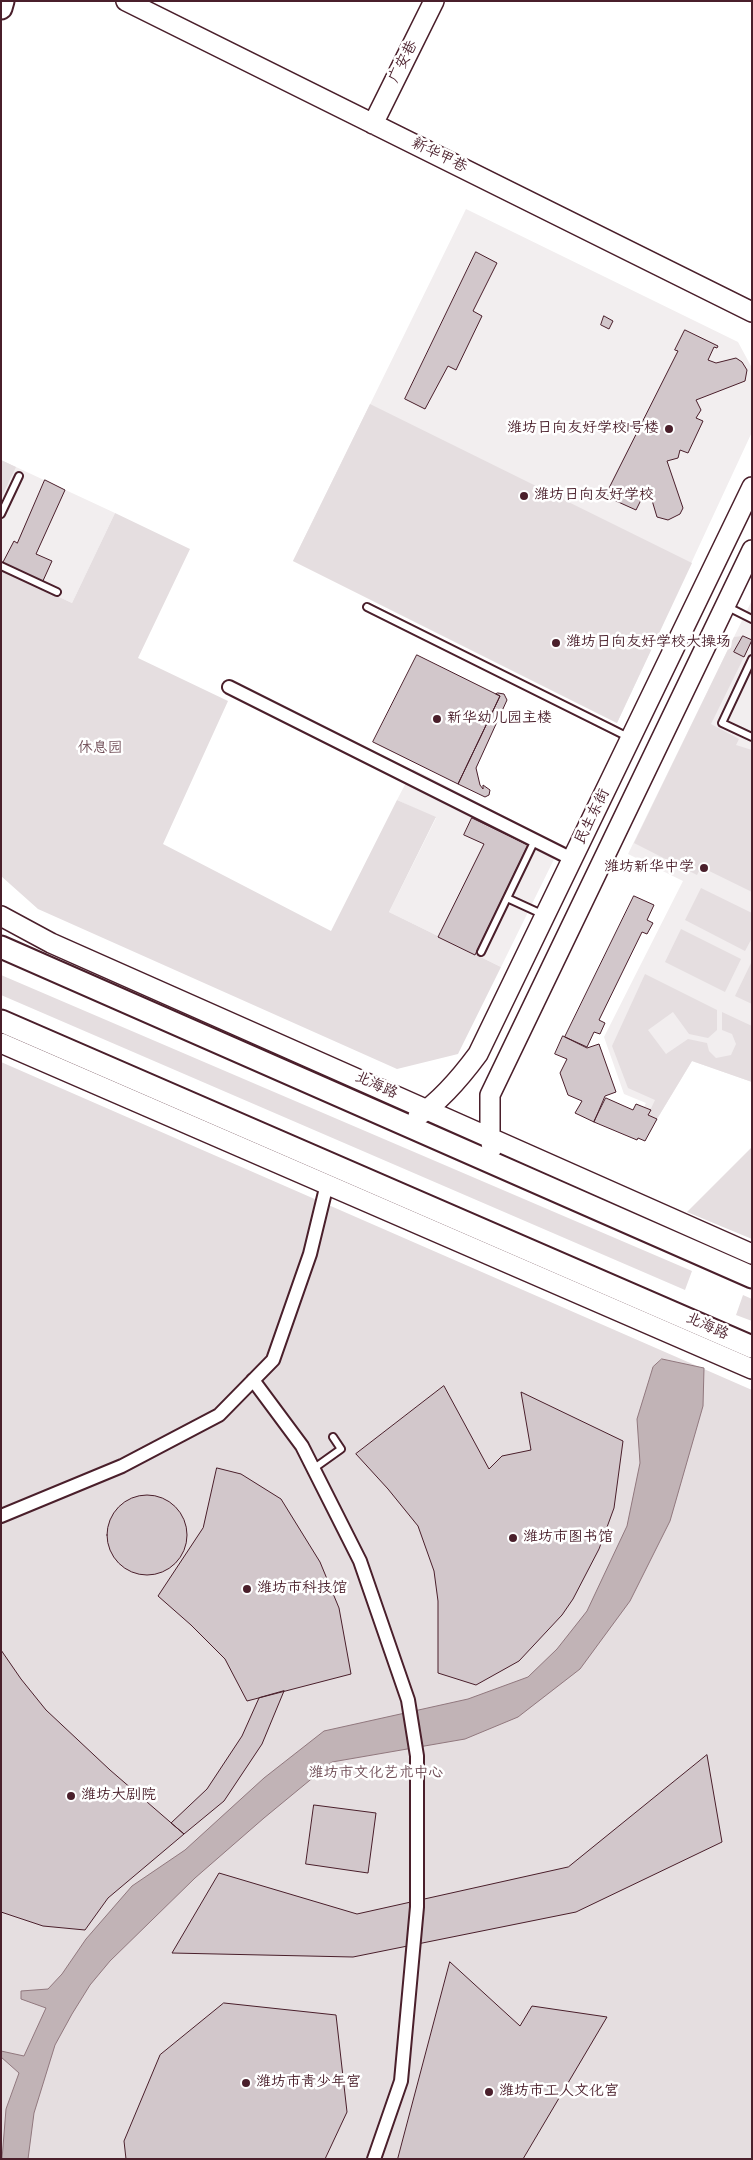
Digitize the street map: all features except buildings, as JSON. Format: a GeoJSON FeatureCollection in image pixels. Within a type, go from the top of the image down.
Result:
{"type":"FeatureCollection","features":[{"type":"Feature","properties":{"kind":"main road"},"geometry":{"type":"LineString","coordinates":[[1,8],[3,1]]}},
{"type":"Feature","properties":{"kind":"main road","name":"北海路"},"geometry":{"type":"LineString","coordinates":[[1,947],[752,1277]]}},
{"type":"Feature","properties":{"kind":"main road","name":"北海路"},"geometry":{"type":"LineString","coordinates":[[1,1021],[25,1042],[255,1142],[752,1347]]}},
{"type":"Feature","properties":{"kind":"street","name":"新华甲巷"},"geometry":{"type":"LineString","coordinates":[[126,1],[752,312]]}},
{"type":"Feature","properties":{"kind":"street","name":"广安巷"},"geometry":{"type":"LineString","coordinates":[[373,124],[434,1]]}},
{"type":"Feature","properties":{"kind":"street","name":"民生东街"},"geometry":{"type":"LineString","coordinates":[[406,1125],[428,1109],[462,1076],[478,1054],[752,487]]}},
{"type":"Feature","properties":{"kind":"street","name":"民生东街"},"geometry":{"type":"LineString","coordinates":[[495,1164],[490,1137],[490,1095],[752,550]]}},
{"type":"Feature","properties":{"kind":"street"},"geometry":{"type":"LineString","coordinates":[[229,687],[572,859]]}},
{"type":"Feature","properties":{"kind":"street","name":"北海路"},"geometry":{"type":"LineString","coordinates":[[1,916],[51,943],[752,1254]]}},
{"type":"Feature","properties":{"kind":"street"},"geometry":{"type":"LineString","coordinates":[[41,964],[51,943]]}},
{"type":"Feature","properties":{"kind":"street","name":"北海路"},"geometry":{"type":"LineString","coordinates":[[1,1043],[25,1042]]}},
{"type":"Feature","properties":{"kind":"street","name":"北海路"},"geometry":{"type":"LineString","coordinates":[[255,1142],[327,1184],[752,1369]]}},
{"type":"Feature","properties":{"kind":"street"},"geometry":{"type":"LineString","coordinates":[[1,1516],[122,1466],[219,1415],[273,1360],[310,1254],[327,1184]]}},
{"type":"Feature","properties":{"kind":"street"},"geometry":{"type":"LineString","coordinates":[[253,1380],[302,1446],[360,1561],[408,1700],[417,1756],[417,1907],[401,2081],[374,2159]]}},
{"type":"Feature","properties":{"kind":"lane"},"geometry":{"type":"LineString","coordinates":[[1,514],[19,476]]}},
{"type":"Feature","properties":{"kind":"lane"},"geometry":{"type":"LineString","coordinates":[[1,566],[57,592]]}},
{"type":"Feature","properties":{"kind":"lane"},"geometry":{"type":"LineString","coordinates":[[725,606],[752,618]]}},
{"type":"Feature","properties":{"kind":"lane"},"geometry":{"type":"LineString","coordinates":[[367,607],[631,738]]}},
{"type":"Feature","properties":{"kind":"lane"},"geometry":{"type":"LineString","coordinates":[[752,659],[722,723],[752,737]]}},
{"type":"Feature","properties":{"kind":"lane"},"geometry":{"type":"LineString","coordinates":[[482,952],[535,840]]}},
{"type":"Feature","properties":{"kind":"lane"},"geometry":{"type":"LineString","coordinates":[[507,898],[545,916]]}},
{"type":"Feature","properties":{"kind":"lane"},"geometry":{"type":"LineString","coordinates":[[313,1469],[341,1449],[333,1437]]}},
{"type":"Feature","properties":{"kind":"shaded area","name":"潍坊日向友好学校"},"geometry":{"type":"Polygon","coordinates":[[[466,209],[738,342],[752,368],[752,432],[617,723],[293,561],[466,209]]]}},
{"type":"Feature","properties":{"kind":"shaded area"},"geometry":{"type":"Polygon","coordinates":[[[1,460],[115,513],[72,603],[1,570],[1,460]]]}},
{"type":"Feature","properties":{"kind":"shaded area","name":"潍坊新华中学"},"geometry":{"type":"Polygon","coordinates":[[[752,600],[752,1082],[692,1061],[657,1119],[648,1115],[651,1110],[644,1107],[646,1103],[624,1094],[604,1037],[683,881],[628,854],[752,600]]]}},
{"type":"Feature","properties":{"kind":"shaded area"},"geometry":{"type":"Polygon","coordinates":[[[413,769],[561,845],[501,967],[389,912],[436,818],[397,800],[413,769]]]}},
{"type":"Feature","properties":{"kind":"shaded area"},"geometry":{"type":"Polygon","coordinates":[[[662,1359],[704,1368],[703,1406],[670,1521],[630,1601],[580,1669],[518,1717],[465,1739],[332,1762],[264,1818],[195,1878],[110,1961],[90,1985],[55,2045],[34,2113],[28,2159],[2,2159],[6,2109],[19,2073],[1,2057],[1,2051],[24,2056],[46,2008],[21,1999],[21,1991],[48,1989],[62,1974],[86,1939],[132,1886],[185,1850],[264,1778],[324,1731],[468,1699],[528,1677],[557,1649],[587,1611],[627,1526],[640,1463],[637,1419],[653,1367],[662,1359]]]}},
{"type":"Feature","properties":{"kind":"green space","name":"潍坊日向友好学校大操场"},"geometry":{"type":"Polygon","coordinates":[[[370,404],[692,563],[617,723],[293,561],[370,404]]]}},
{"type":"Feature","properties":{"kind":"green space"},"geometry":{"type":"Polygon","coordinates":[[[1,460],[16,467],[1,498],[1,460]]]}},
{"type":"Feature","properties":{"kind":"green space","name":"休息园"},"geometry":{"type":"Polygon","coordinates":[[[115,513],[190,549],[138,658],[228,701],[163,844],[331,931],[397,800],[436,817],[389,912],[501,967],[458,1054],[397,1069],[38,909],[1,876],[1,570],[72,603],[115,513]]]}},
{"type":"Feature","properties":{"kind":"green space"},"geometry":{"type":"Polygon","coordinates":[[[743,636],[735,652],[744,657],[711,724],[739,739],[736,745],[752,750],[752,892],[701,867],[697,875],[634,843],[734,637],[743,636]]]}},
{"type":"Feature","properties":{"kind":"green space"},"geometry":{"type":"Polygon","coordinates":[[[701,888],[752,913],[752,938],[745,951],[685,920],[701,888]]]}},
{"type":"Feature","properties":{"kind":"green space"},"geometry":{"type":"Polygon","coordinates":[[[681,929],[741,959],[725,992],[665,962],[681,929]]]}},
{"type":"Feature","properties":{"kind":"green space"},"geometry":{"type":"Polygon","coordinates":[[[63,960],[357,1087],[355,1095],[60,967],[63,960]]]}},
{"type":"Feature","properties":{"kind":"green space"},"geometry":{"type":"Polygon","coordinates":[[[752,964],[752,1004],[735,996],[752,964]]]}},
{"type":"Feature","properties":{"kind":"green space"},"geometry":{"type":"Polygon","coordinates":[[[645,974],[717,1010],[717,1030],[708,1038],[689,1034],[673,1012],[648,1030],[666,1054],[688,1039],[707,1043],[709,1051],[716,1058],[731,1055],[736,1044],[732,1034],[722,1030],[722,1012],[752,1026],[752,1082],[692,1061],[657,1119],[648,1115],[655,1100],[628,1088],[612,1046],[645,974]]]}},
{"type":"Feature","properties":{"kind":"green space"},"geometry":{"type":"Polygon","coordinates":[[[1,975],[692,1271],[685,1290],[1,995],[1,975]]]}},
{"type":"Feature","properties":{"kind":"green space","name":"潍坊市文化艺术中心"},"geometry":{"type":"Polygon","coordinates":[[[1,1062],[752,1390],[752,2159],[1,2159],[1,1062]]]}},
{"type":"Feature","properties":{"kind":"green space"},"geometry":{"type":"Polygon","coordinates":[[[752,1147],[752,1239],[687,1212],[752,1147]]]}},
{"type":"Feature","properties":{"kind":"green space"},"geometry":{"type":"Polygon","coordinates":[[[521,1158],[598,1193],[595,1200],[516,1167],[514,1160],[521,1158]]]}},
{"type":"Feature","properties":{"kind":"green space"},"geometry":{"type":"Polygon","coordinates":[[[743,1295],[752,1299],[752,1321],[736,1315],[743,1295]]]}},
{"type":"Feature","properties":{"kind":"place","name":"潍坊日向友好学校1号楼"},"geometry":{"type":"Point","coordinates":[669,429]}},
{"type":"Feature","properties":{"kind":"place","name":"潍坊日向友好学校"},"geometry":{"type":"Point","coordinates":[524,496]}},
{"type":"Feature","properties":{"kind":"place","name":"潍坊日向友好学校大操场"},"geometry":{"type":"Point","coordinates":[556,643]}},
{"type":"Feature","properties":{"kind":"place","name":"新华幼儿园主楼"},"geometry":{"type":"Point","coordinates":[437,719]}},
{"type":"Feature","properties":{"kind":"place","name":"潍坊新华中学"},"geometry":{"type":"Point","coordinates":[704,868]}},
{"type":"Feature","properties":{"kind":"place","name":"潍坊市图书馆"},"geometry":{"type":"Point","coordinates":[513,1538]}},
{"type":"Feature","properties":{"kind":"place","name":"潍坊市科技馆"},"geometry":{"type":"Point","coordinates":[247,1589]}},
{"type":"Feature","properties":{"kind":"place","name":"潍坊大剧院"},"geometry":{"type":"Point","coordinates":[71,1796]}},
{"type":"Feature","properties":{"kind":"place","name":"潍坊市青少年宫"},"geometry":{"type":"Point","coordinates":[246,2083]}},
{"type":"Feature","properties":{"kind":"place","name":"潍坊市工人文化宫"},"geometry":{"type":"Point","coordinates":[489,2092]}}]}
